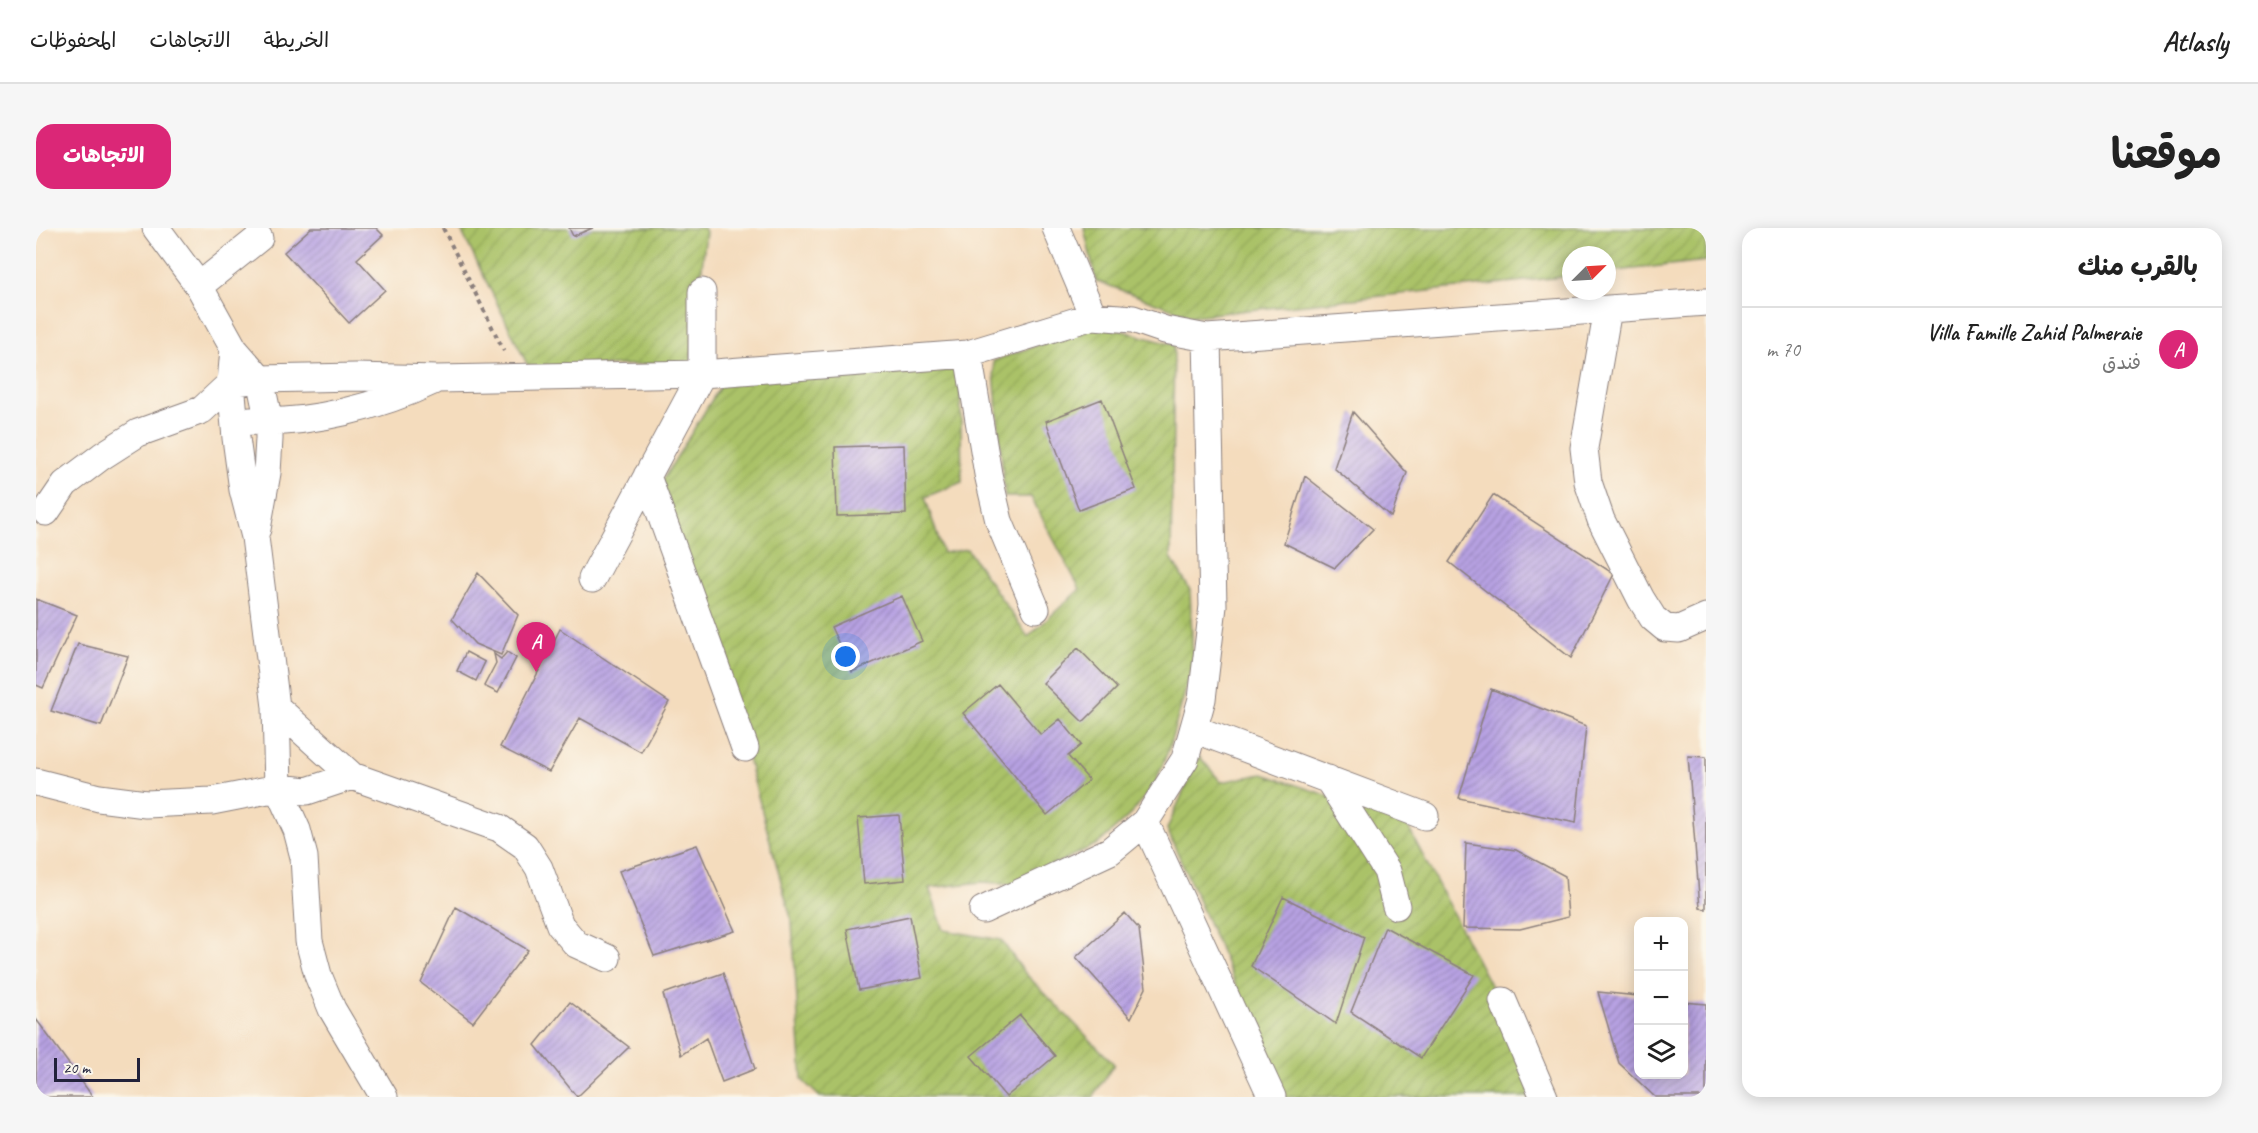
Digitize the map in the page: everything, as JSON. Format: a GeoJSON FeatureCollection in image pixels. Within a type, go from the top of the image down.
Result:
{"type":"FeatureCollection","features":[{"type":"Feature","properties":{"kind":"street"},"geometry":{"type":"LineString","coordinates":[[156,228],[199,286],[234,349],[260,379],[269,422],[267,473],[255,537]]}},
{"type":"Feature","properties":{"kind":"street"},"geometry":{"type":"LineString","coordinates":[[1056,228],[1093,316]]}},
{"type":"Feature","properties":{"kind":"street"},"geometry":{"type":"LineString","coordinates":[[199,286],[259,238]]}},
{"type":"Feature","properties":{"kind":"street"},"geometry":{"type":"LineString","coordinates":[[592,579],[702,374],[702,292]]}},
{"type":"Feature","properties":{"kind":"street"},"geometry":{"type":"LineString","coordinates":[[46,512],[65,484],[138,433],[202,410],[231,383],[260,379],[356,377],[437,379],[702,374],[968,354],[1093,316],[1133,318],[1165,330],[1207,338],[1706,302]]}},
{"type":"Feature","properties":{"kind":"street"},"geometry":{"type":"LineString","coordinates":[[1608,309],[1584,448],[1588,482],[1600,520],[1653,618],[1665,628],[1679,629],[1706,617]]}},
{"type":"Feature","properties":{"kind":"street"},"geometry":{"type":"LineString","coordinates":[[983,910],[1110,851],[1145,822],[1185,759],[1202,699],[1213,606],[1207,338]]}},
{"type":"Feature","properties":{"kind":"street"},"geometry":{"type":"LineString","coordinates":[[234,349],[231,383],[243,490],[255,537],[276,706],[278,788],[297,830],[304,857],[309,941],[318,975],[332,1009],[384,1097]]}},
{"type":"Feature","properties":{"kind":"street"},"geometry":{"type":"LineString","coordinates":[[968,354],[988,474],[999,521],[1036,609]]}},
{"type":"Feature","properties":{"kind":"street"},"geometry":{"type":"LineString","coordinates":[[202,410],[235,420],[289,422],[398,398],[437,379]]}},
{"type":"Feature","properties":{"kind":"street"},"geometry":{"type":"LineString","coordinates":[[647,476],[745,748]]}},
{"type":"Feature","properties":{"kind":"street"},"geometry":{"type":"LineString","coordinates":[[276,706],[352,776],[499,828],[525,846],[539,868],[560,925],[576,944],[607,958]]}},
{"type":"Feature","properties":{"kind":"street"},"geometry":{"type":"LineString","coordinates":[[1194,729],[1425,816]]}},
{"type":"Feature","properties":{"kind":"street"},"geometry":{"type":"LineString","coordinates":[[36,782],[99,798],[146,804],[212,801],[278,788],[307,791],[352,776]]}},
{"type":"Feature","properties":{"kind":"street"},"geometry":{"type":"LineString","coordinates":[[1328,779],[1387,871],[1396,906]]}},
{"type":"Feature","properties":{"kind":"street"},"geometry":{"type":"LineString","coordinates":[[1145,822],[1272,1097]]}},
{"type":"Feature","properties":{"kind":"street"},"geometry":{"type":"LineString","coordinates":[[1503,1001],[1544,1097]]}},
{"type":"Feature","properties":{"kind":"path"},"geometry":{"type":"LineString","coordinates":[[443,228],[517,378]]}},
{"type":"Feature","properties":{"kind":"green space"},"geometry":{"type":"Polygon","coordinates":[[[460,228],[704,228],[706,232],[691,363],[529,368],[460,228]]]}},
{"type":"Feature","properties":{"kind":"green space"},"geometry":{"type":"Polygon","coordinates":[[[1084,228],[1706,228],[1706,261],[1616,271],[1616,246],[1562,246],[1562,277],[1192,316],[1096,281],[1084,228]]]}},
{"type":"Feature","properties":{"kind":"green space"},"geometry":{"type":"Polygon","coordinates":[[[1097,324],[1174,345],[1171,558],[1190,590],[1193,664],[1169,748],[1155,784],[1132,813],[1099,843],[1013,884],[982,882],[929,888],[944,930],[1001,940],[1024,972],[1114,1064],[1093,1097],[820,1097],[802,1080],[792,922],[745,748],[662,481],[721,385],[740,380],[960,369],[962,482],[925,497],[943,553],[967,549],[1028,637],[1080,589],[1031,497],[1005,497],[993,361],[1097,324]]]}},
{"type":"Feature","properties":{"kind":"green space"},"geometry":{"type":"Polygon","coordinates":[[[1199,756],[1221,782],[1263,774],[1405,821],[1499,1002],[1535,1097],[1285,1097],[1167,829],[1199,756]]]}},
{"type":"Feature","properties":{"kind":"building"},"geometry":{"type":"Polygon","coordinates":[[[311,228],[376,228],[383,235],[357,259],[385,290],[349,323],[284,252],[311,228]]]}},
{"type":"Feature","properties":{"kind":"building"},"geometry":{"type":"Polygon","coordinates":[[[569,228],[593,228],[573,236],[569,228]]]}},
{"type":"Feature","properties":{"kind":"building"},"geometry":{"type":"Polygon","coordinates":[[[1102,399],[1136,489],[1079,510],[1046,421],[1102,399]]]}},
{"type":"Feature","properties":{"kind":"building"},"geometry":{"type":"Polygon","coordinates":[[[1353,412],[1407,473],[1391,517],[1334,468],[1353,412]]]}},
{"type":"Feature","properties":{"kind":"building"},"geometry":{"type":"Polygon","coordinates":[[[904,445],[906,514],[837,516],[835,447],[904,445]]]}},
{"type":"Feature","properties":{"kind":"building"},"geometry":{"type":"Polygon","coordinates":[[[1305,476],[1373,529],[1335,568],[1284,543],[1305,476]]]}},
{"type":"Feature","properties":{"kind":"building"},"geometry":{"type":"Polygon","coordinates":[[[1493,495],[1614,574],[1571,658],[1449,562],[1493,495]]]}},
{"type":"Feature","properties":{"kind":"building"},"geometry":{"type":"Polygon","coordinates":[[[478,573],[518,615],[501,655],[475,644],[452,619],[478,573]]]}},
{"type":"Feature","properties":{"kind":"building"},"geometry":{"type":"Polygon","coordinates":[[[902,596],[922,641],[852,672],[831,627],[902,596]]]}},
{"type":"Feature","properties":{"kind":"building"},"geometry":{"type":"Polygon","coordinates":[[[36,599],[77,615],[43,688],[36,685],[36,599]]]}},
{"type":"Feature","properties":{"kind":"building"},"geometry":{"type":"Polygon","coordinates":[[[560,629],[669,702],[641,752],[580,718],[549,772],[500,747],[560,629]]]}},
{"type":"Feature","properties":{"kind":"building"},"geometry":{"type":"Polygon","coordinates":[[[78,644],[128,656],[101,726],[51,711],[78,644]]]}},
{"type":"Feature","properties":{"kind":"building"},"geometry":{"type":"Polygon","coordinates":[[[1078,648],[1117,688],[1083,722],[1043,683],[1078,648]]]}},
{"type":"Feature","properties":{"kind":"building"},"geometry":{"type":"Polygon","coordinates":[[[466,652],[485,662],[476,681],[457,671],[466,652]]]}},
{"type":"Feature","properties":{"kind":"building"},"geometry":{"type":"Polygon","coordinates":[[[507,652],[516,658],[498,693],[484,686],[496,663],[494,654],[501,659],[507,652]]]}},
{"type":"Feature","properties":{"kind":"building"},"geometry":{"type":"Polygon","coordinates":[[[998,684],[1041,735],[1060,719],[1081,745],[1068,756],[1089,780],[1047,815],[963,713],[998,684]]]}},
{"type":"Feature","properties":{"kind":"building"},"geometry":{"type":"Polygon","coordinates":[[[1491,689],[1586,726],[1576,823],[1459,798],[1491,689]]]}},
{"type":"Feature","properties":{"kind":"building"},"geometry":{"type":"Polygon","coordinates":[[[1688,756],[1706,757],[1706,909],[1700,908],[1688,756]]]}},
{"type":"Feature","properties":{"kind":"building"},"geometry":{"type":"Polygon","coordinates":[[[899,815],[905,880],[864,884],[858,818],[899,815]]]}},
{"type":"Feature","properties":{"kind":"building"},"geometry":{"type":"Polygon","coordinates":[[[1466,843],[1516,850],[1565,876],[1568,917],[1520,929],[1463,928],[1466,843]]]}},
{"type":"Feature","properties":{"kind":"building"},"geometry":{"type":"Polygon","coordinates":[[[697,845],[735,931],[654,956],[619,871],[697,845]]]}},
{"type":"Feature","properties":{"kind":"building"},"geometry":{"type":"Polygon","coordinates":[[[1283,897],[1364,937],[1336,1024],[1251,966],[1283,897]]]}},
{"type":"Feature","properties":{"kind":"building"},"geometry":{"type":"Polygon","coordinates":[[[456,907],[528,950],[473,1022],[421,983],[456,907]]]}},
{"type":"Feature","properties":{"kind":"building"},"geometry":{"type":"Polygon","coordinates":[[[1125,913],[1139,929],[1146,988],[1131,1018],[1076,957],[1125,913]]]}},
{"type":"Feature","properties":{"kind":"building"},"geometry":{"type":"Polygon","coordinates":[[[910,916],[922,978],[859,990],[847,929],[910,916]]]}},
{"type":"Feature","properties":{"kind":"building"},"geometry":{"type":"Polygon","coordinates":[[[1385,927],[1474,975],[1421,1058],[1351,1012],[1385,927]]]}},
{"type":"Feature","properties":{"kind":"building"},"geometry":{"type":"Polygon","coordinates":[[[723,973],[755,1069],[722,1082],[706,1038],[681,1055],[663,994],[723,973]]]}},
{"type":"Feature","properties":{"kind":"building"},"geometry":{"type":"Polygon","coordinates":[[[1598,992],[1634,996],[1634,1077],[1619,1063],[1598,992]]]}},
{"type":"Feature","properties":{"kind":"building"},"geometry":{"type":"Polygon","coordinates":[[[570,1002],[629,1047],[577,1097],[535,1045],[570,1002]]]}},
{"type":"Feature","properties":{"kind":"building"},"geometry":{"type":"Polygon","coordinates":[[[1688,1002],[1706,1004],[1706,1097],[1655,1097],[1636,1079],[1688,1079],[1688,1002]]]}},
{"type":"Feature","properties":{"kind":"building"},"geometry":{"type":"Polygon","coordinates":[[[1020,1015],[1055,1056],[1006,1097],[971,1056],[1020,1015]]]}},
{"type":"Feature","properties":{"kind":"building"},"geometry":{"type":"Polygon","coordinates":[[[36,1019],[93,1097],[36,1097],[36,1019]]]}},
{"type":"Feature","properties":{"kind":"place","name":"Villa Famille Zahid Palmeraie"},"geometry":{"type":"Point","coordinates":[536,672]}}]}
